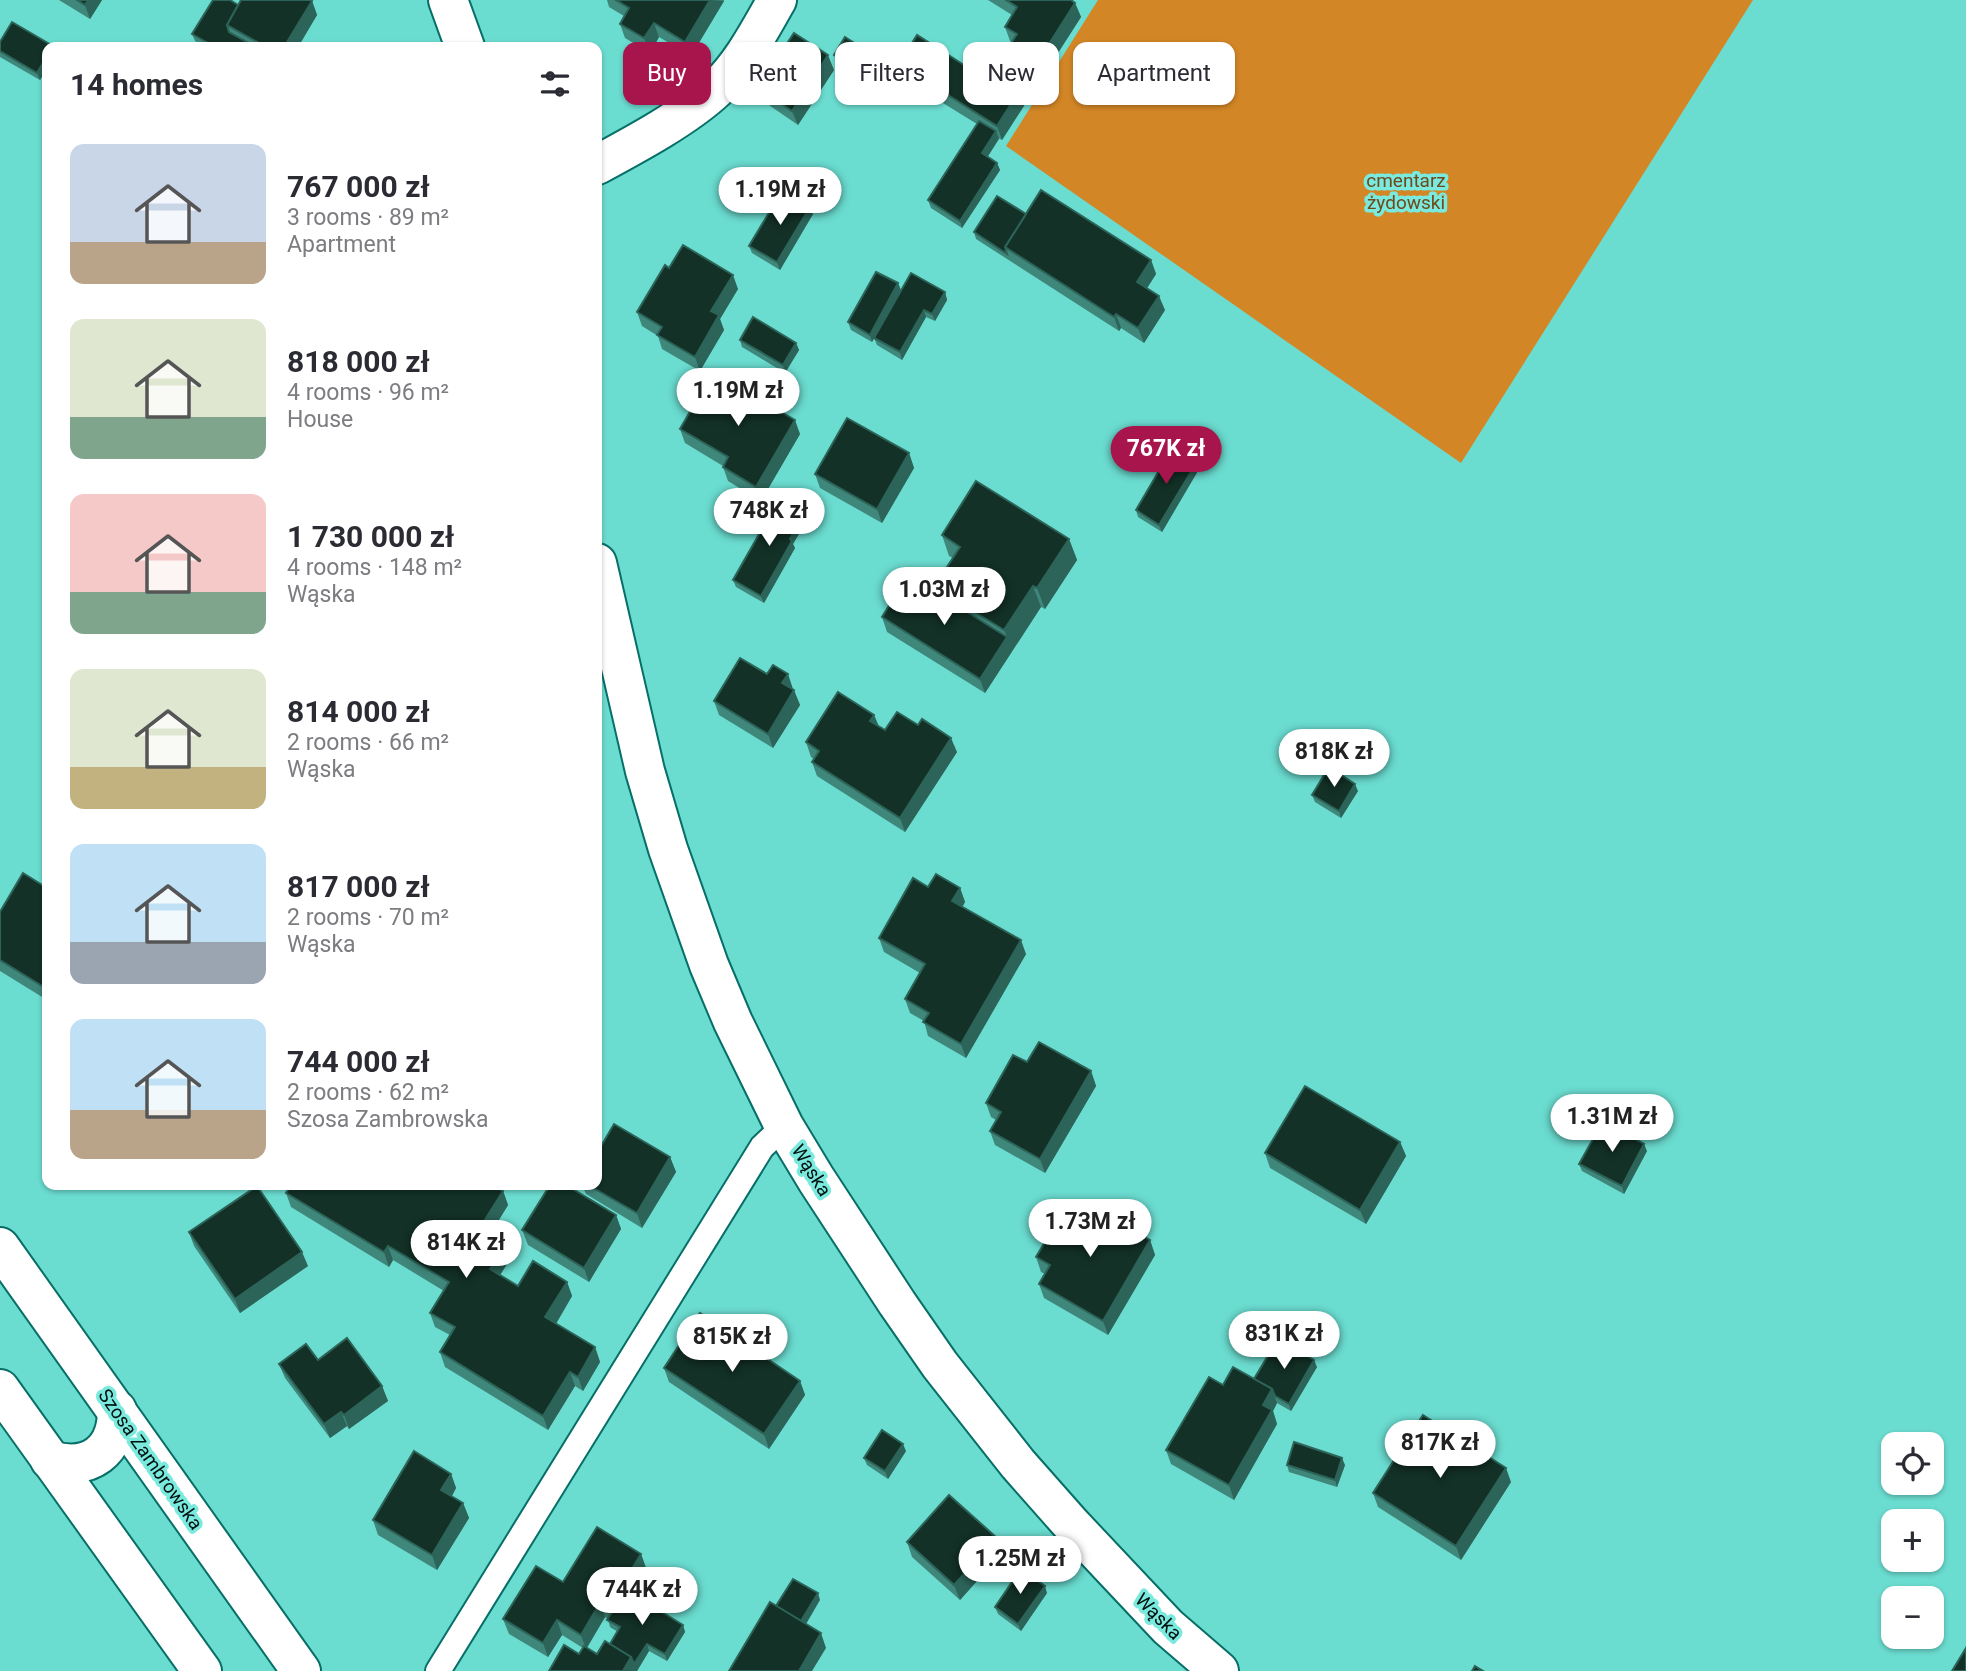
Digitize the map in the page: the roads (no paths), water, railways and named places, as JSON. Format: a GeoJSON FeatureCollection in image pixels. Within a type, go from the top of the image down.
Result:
{"type":"FeatureCollection","features":[{"type":"Feature","properties":{"kind":"street"},"geometry":{"type":"LineString","coordinates":[[447,0],[463,42]]}},
{"type":"Feature","properties":{"kind":"street"},"geometry":{"type":"LineString","coordinates":[[602,162],[695,106],[716,89],[748,48],[777,0]]}},
{"type":"Feature","properties":{"kind":"street","name":"Wąska"},"geometry":{"type":"LineString","coordinates":[[602,585],[645,771],[668,849],[713,977],[784,1126],[897,1303],[940,1365],[1018,1464],[1168,1627],[1219,1671]]}},
{"type":"Feature","properties":{"kind":"street","name":"Szosa Zambrowska"},"geometry":{"type":"LineString","coordinates":[[0,1247],[301,1671]]}},
{"type":"Feature","properties":{"kind":"street"},"geometry":{"type":"LineString","coordinates":[[0,1388],[202,1671]]}},
{"type":"Feature","properties":{"kind":"street"},"geometry":{"type":"LineString","coordinates":[[50,1460],[79,1464],[98,1455],[112,1439],[117,1425],[117,1410]]}},
{"type":"Feature","properties":{"kind":"lane"},"geometry":{"type":"LineString","coordinates":[[438,1671],[762,1147],[784,1126]]}},
{"type":"Feature","properties":{"kind":"park label","name":"cmentarz żydowski"},"geometry":{"type":"Point","coordinates":[1406,191]}}]}
